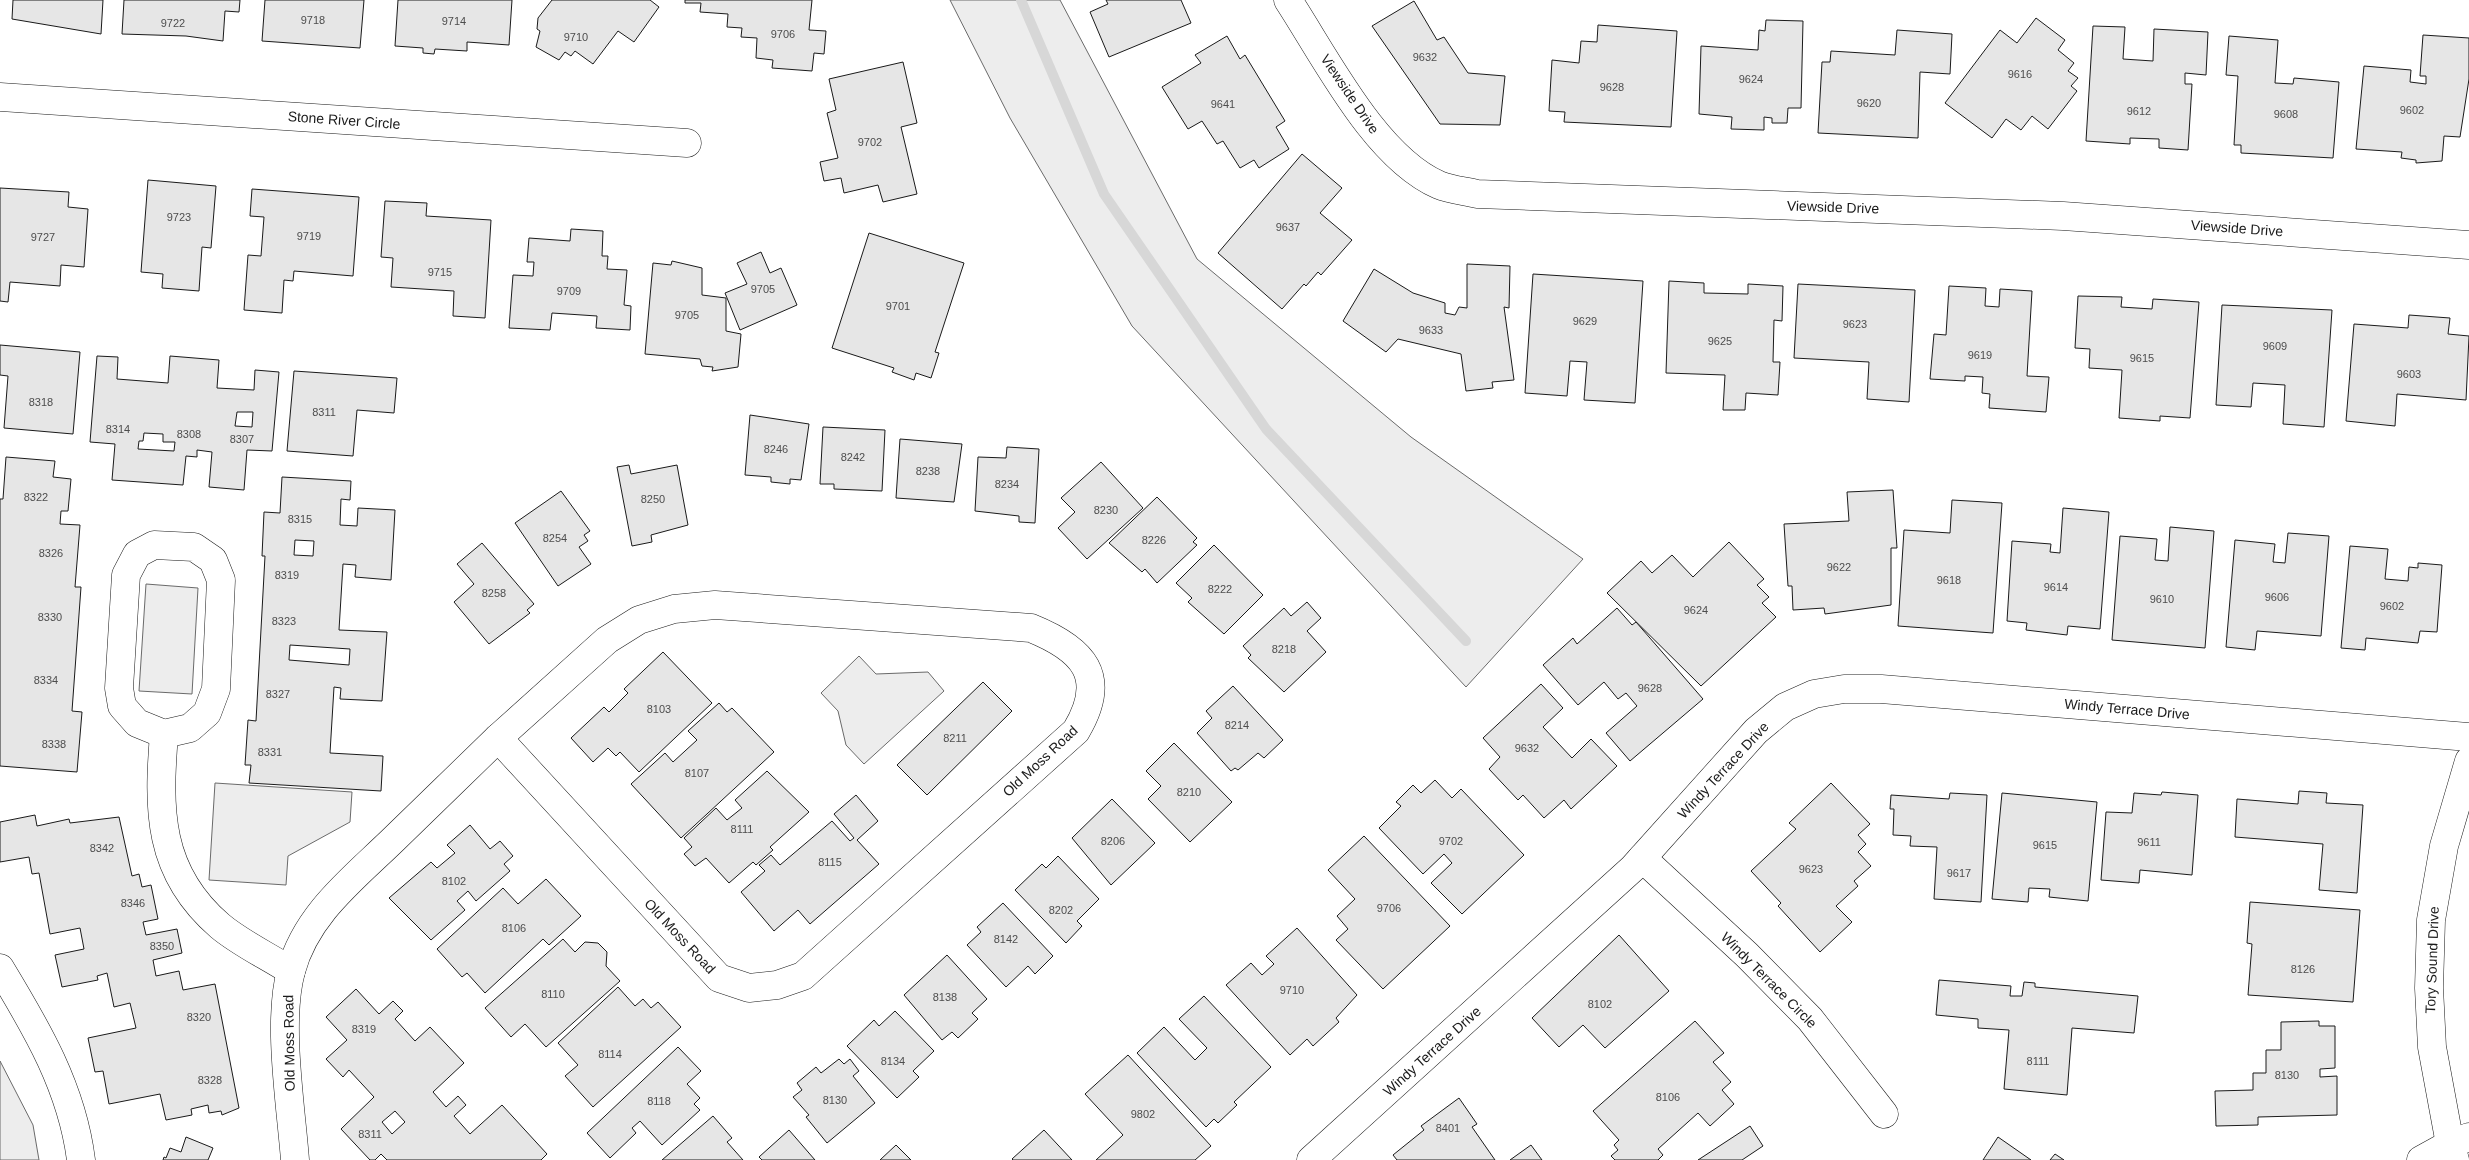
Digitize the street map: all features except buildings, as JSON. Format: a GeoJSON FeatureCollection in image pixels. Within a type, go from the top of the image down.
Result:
{"type":"FeatureCollection","features":[{"type":"Feature","properties":{"kind":"street","name":"Viewside Drive"},"geometry":{"type":"LineString","coordinates":[[1288,0],[1368,125],[1401,161],[1440,185],[1477,194],[2063,216],[2469,245]]}},
{"type":"Feature","properties":{"kind":"street","name":"Stone River Circle"},"geometry":{"type":"LineString","coordinates":[[0,97],[687,143]]}},
{"type":"Feature","properties":{"kind":"street"},"geometry":{"type":"LineString","coordinates":[[154,545],[194,547],[213,560],[221,580],[216,689],[207,712],[190,728],[164,734],[137,723],[122,706],[118,688],[126,575],[137,554],[154,545]]}},
{"type":"Feature","properties":{"kind":"street","name":"Old Moss Road"},"geometry":{"type":"LineString","coordinates":[[295,1160],[287,1062],[286,1008],[291,971],[309,930],[332,897],[498,738],[607,640],[638,620],[674,609],[707,606],[1031,628],[1058,639],[1082,658],[1092,682],[1088,711],[1076,731],[803,976],[777,985],[749,988],[719,978],[498,738]]}},
{"type":"Feature","properties":{"kind":"street","name":"Windy Terrace Drive"},"geometry":{"type":"LineString","coordinates":[[1312,1160],[1642,858],[1763,725],[1785,707],[1814,694],[1844,689],[1881,689],[2469,737]]}},
{"type":"Feature","properties":{"kind":"street"},"geometry":{"type":"LineString","coordinates":[[164,734],[160,787],[162,820],[170,855],[190,895],[220,926],[291,971]]}},
{"type":"Feature","properties":{"kind":"street","name":"Tory Sound Drive"},"geometry":{"type":"LineString","coordinates":[[2458,1147],[2432,1047],[2429,988],[2431,920],[2444,846],[2469,761]]}},
{"type":"Feature","properties":{"kind":"street","name":"Windy Terrace Circle"},"geometry":{"type":"LineString","coordinates":[[1642,858],[1747,954],[1810,1019],[1884,1114]]}},
{"type":"Feature","properties":{"kind":"street"},"geometry":{"type":"LineString","coordinates":[[0,968],[47,1048],[68,1102],[81,1160]]}},
{"type":"Feature","properties":{"kind":"street"},"geometry":{"type":"LineString","coordinates":[[2421,1160],[2458,1147]]}},
{"type":"Feature","properties":{"kind":"shaded area"},"geometry":{"type":"Polygon","coordinates":[[[950,0],[1060,0],[1197,259],[1411,437],[1583,559],[1466,687],[1132,326],[1010,118],[950,0]]]}},
{"type":"Feature","properties":{"kind":"shaded area"},"geometry":{"type":"Polygon","coordinates":[[[146,584],[198,588],[192,694],[139,691],[146,584]]]}},
{"type":"Feature","properties":{"kind":"shaded area"},"geometry":{"type":"Polygon","coordinates":[[[859,656],[876,674],[928,672],[944,691],[864,764],[846,745],[838,711],[821,693],[859,656]]]}},
{"type":"Feature","properties":{"kind":"shaded area"},"geometry":{"type":"Polygon","coordinates":[[[215,783],[352,792],[350,822],[288,856],[286,885],[209,880],[215,783]]]}},
{"type":"Feature","properties":{"kind":"shaded area"},"geometry":{"type":"Polygon","coordinates":[[[0,1061],[33,1125],[39,1160],[0,1160],[0,1061]]]}},
{"type":"Feature","properties":{"kind":"waterway"},"geometry":{"type":"LineString","coordinates":[[1021,0],[1104,194],[1266,429],[1466,641]]}}]}
